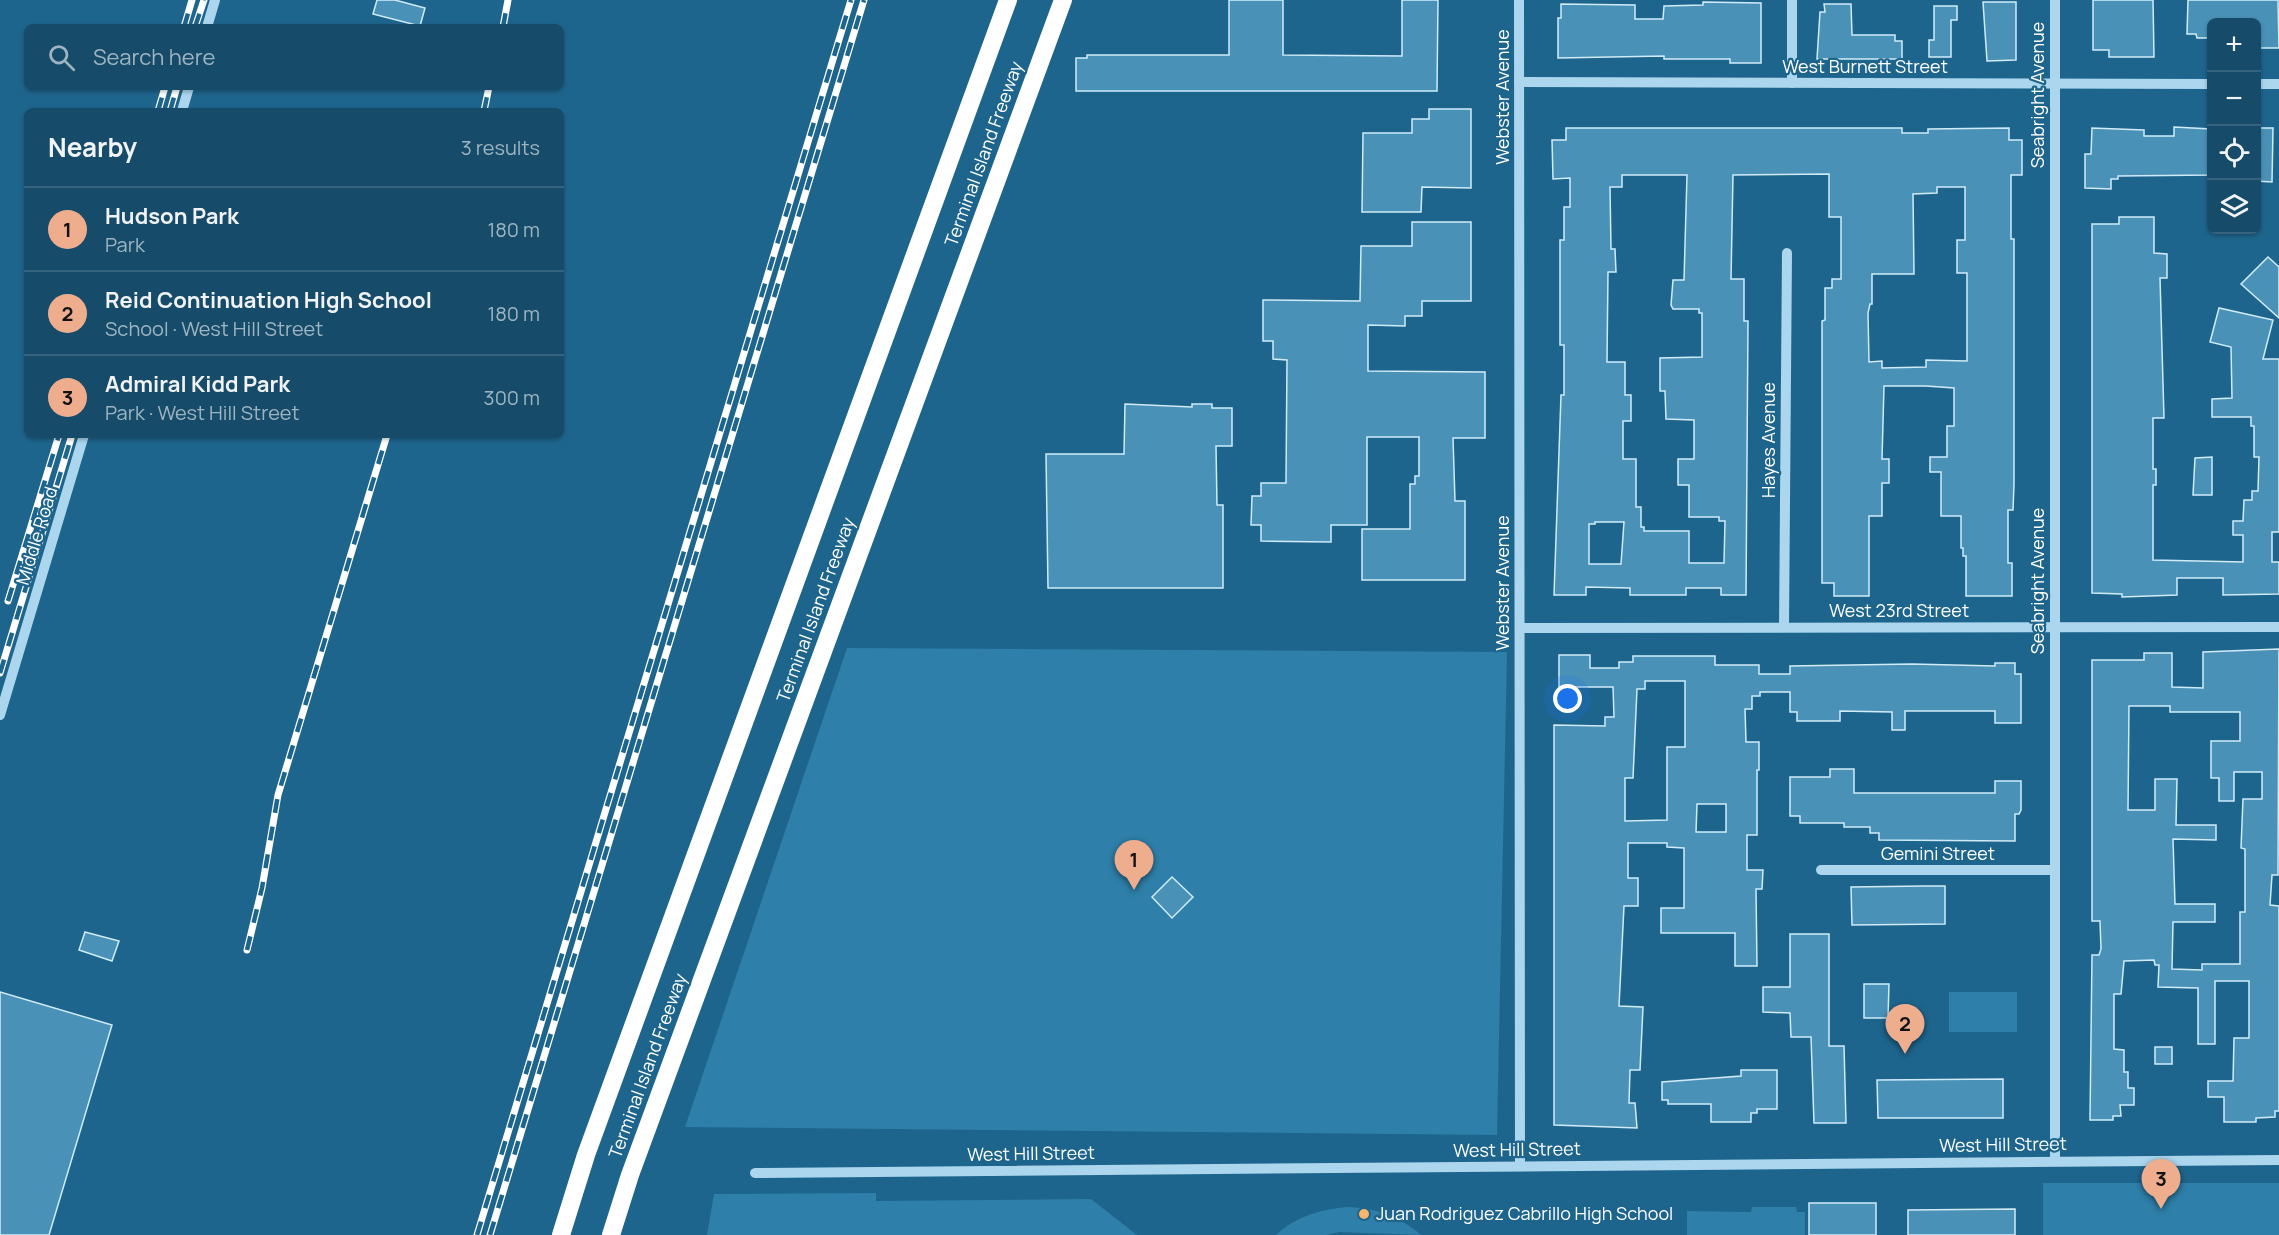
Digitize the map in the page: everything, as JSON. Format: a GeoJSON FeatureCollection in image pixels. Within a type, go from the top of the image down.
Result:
{"type":"FeatureCollection","features":[{"type":"Feature","properties":{"kind":"highway","name":"Terminal Island Freeway"},"geometry":{"type":"LineString","coordinates":[[561,1235],[586,1155],[1008,0]]}},
{"type":"Feature","properties":{"kind":"highway","name":"Terminal Island Freeway"},"geometry":{"type":"LineString","coordinates":[[611,1235],[630,1175],[1063,0]]}},
{"type":"Feature","properties":{"kind":"street"},"geometry":{"type":"LineString","coordinates":[[208,24],[215,0]]}},
{"type":"Feature","properties":{"kind":"street","name":"Webster Avenue"},"geometry":{"type":"LineString","coordinates":[[1519,0],[1520,1166]]}},
{"type":"Feature","properties":{"kind":"street"},"geometry":{"type":"LineString","coordinates":[[1792,0],[1792,83]]}},
{"type":"Feature","properties":{"kind":"street","name":"Seabright Avenue"},"geometry":{"type":"LineString","coordinates":[[2055,0],[2055,1161]]}},
{"type":"Feature","properties":{"kind":"street","name":"West Burnett Street"},"geometry":{"type":"LineString","coordinates":[[1519,82],[2207,84]]}},
{"type":"Feature","properties":{"kind":"street"},"geometry":{"type":"LineString","coordinates":[[2261,84],[2279,84]]}},
{"type":"Feature","properties":{"kind":"street"},"geometry":{"type":"LineString","coordinates":[[183,108],[188,90]]}},
{"type":"Feature","properties":{"kind":"street","name":"Hayes Avenue"},"geometry":{"type":"LineString","coordinates":[[1784,627],[1787,253]]}},
{"type":"Feature","properties":{"kind":"street","name":"Middle Road"},"geometry":{"type":"LineString","coordinates":[[0,715],[83,438]]}},
{"type":"Feature","properties":{"kind":"street","name":"West 23rd Street"},"geometry":{"type":"LineString","coordinates":[[1520,628],[2279,627]]}},
{"type":"Feature","properties":{"kind":"street","name":"Gemini Street"},"geometry":{"type":"LineString","coordinates":[[1821,870],[2055,870]]}},
{"type":"Feature","properties":{"kind":"street","name":"West Hill Street"},"geometry":{"type":"LineString","coordinates":[[755,1173],[2279,1160]]}},
{"type":"Feature","properties":{"kind":"shaded area"},"geometry":{"type":"Polygon","coordinates":[[[847,648],[1507,652],[1497,1135],[685,1127],[847,648]]]}},
{"type":"Feature","properties":{"kind":"shaded area"},"geometry":{"type":"Polygon","coordinates":[[[1949,992],[2017,992],[2017,1032],[1949,1032],[1949,992]]]}},
{"type":"Feature","properties":{"kind":"shaded area"},"geometry":{"type":"Polygon","coordinates":[[[2043,1183],[2279,1183],[2279,1235],[2043,1235],[2043,1183]]]}},
{"type":"Feature","properties":{"kind":"shaded area"},"geometry":{"type":"Polygon","coordinates":[[[876,1193],[876,1201],[1091,1199],[1137,1235],[707,1235],[714,1194],[876,1193]]]}},
{"type":"Feature","properties":{"kind":"shaded area"},"geometry":{"type":"Polygon","coordinates":[[[1347,1207],[1387,1214],[1405,1223],[1421,1235],[1339,1232],[1326,1235],[1276,1235],[1292,1223],[1309,1215],[1347,1207]]]}},
{"type":"Feature","properties":{"kind":"shaded area"},"geometry":{"type":"Polygon","coordinates":[[[1752,1207],[1796,1207],[1797,1212],[1805,1212],[1805,1235],[1687,1235],[1687,1211],[1751,1212],[1752,1207]]]}},
{"type":"Feature","properties":{"kind":"building"},"geometry":{"type":"Polygon","coordinates":[[[377,0],[395,0],[425,8],[421,24],[373,14],[377,0]]]}},
{"type":"Feature","properties":{"kind":"building"},"geometry":{"type":"Polygon","coordinates":[[[1229,0],[1283,0],[1283,55],[1402,56],[1402,0],[1438,0],[1437,91],[1076,91],[1076,58],[1087,58],[1087,55],[1229,55],[1229,0]]]}},
{"type":"Feature","properties":{"kind":"building"},"geometry":{"type":"Polygon","coordinates":[[[2093,0],[2153,0],[2154,57],[2109,57],[2109,50],[2093,50],[2093,0]]]}},
{"type":"Feature","properties":{"kind":"building"},"geometry":{"type":"Polygon","coordinates":[[[2188,0],[2278,0],[2279,48],[2261,48],[2261,18],[2207,18],[2207,38],[2197,38],[2196,34],[2187,34],[2188,0]]]}},
{"type":"Feature","properties":{"kind":"building"},"geometry":{"type":"Polygon","coordinates":[[[1703,2],[1761,3],[1761,63],[1730,63],[1730,59],[1664,59],[1664,56],[1558,58],[1558,18],[1561,18],[1561,4],[1635,5],[1635,19],[1663,19],[1664,6],[1703,5],[1703,2]]]}},
{"type":"Feature","properties":{"kind":"building"},"geometry":{"type":"Polygon","coordinates":[[[1983,2],[2016,2],[2016,60],[1987,61],[1983,2]]]}},
{"type":"Feature","properties":{"kind":"building"},"geometry":{"type":"Polygon","coordinates":[[[1824,4],[1851,4],[1852,35],[1895,35],[1895,41],[1902,41],[1902,59],[1817,59],[1820,12],[1825,12],[1824,4]]]}},
{"type":"Feature","properties":{"kind":"building"},"geometry":{"type":"Polygon","coordinates":[[[1934,6],[1957,6],[1957,20],[1951,20],[1951,57],[1929,57],[1929,40],[1934,40],[1934,6]]]}},
{"type":"Feature","properties":{"kind":"building"},"geometry":{"type":"Polygon","coordinates":[[[1429,109],[1471,109],[1471,188],[1422,187],[1421,212],[1362,212],[1363,133],[1412,133],[1412,119],[1429,119],[1429,109]]]}},
{"type":"Feature","properties":{"kind":"building"},"geometry":{"type":"Polygon","coordinates":[[[2174,127],[2207,129],[2207,175],[2118,176],[2118,179],[2111,179],[2111,189],[2085,188],[2085,154],[2091,154],[2092,128],[2144,130],[2144,136],[2174,136],[2174,127]]]}},
{"type":"Feature","properties":{"kind":"building"},"geometry":{"type":"Polygon","coordinates":[[[1566,128],[1902,128],[1902,133],[1928,133],[1928,129],[2009,128],[2009,140],[2022,140],[2022,175],[2011,175],[2011,239],[2014,239],[2014,484],[2013,510],[2008,510],[2008,563],[2012,563],[2012,596],[1966,596],[1966,556],[1963,556],[1963,548],[1961,548],[1961,516],[1941,516],[1941,472],[1930,472],[1930,457],[1947,457],[1947,426],[1954,426],[1954,388],[1926,386],[1884,386],[1882,459],[1889,459],[1889,483],[1882,483],[1882,516],[1869,516],[1869,596],[1834,596],[1834,583],[1822,583],[1822,321],[1825,320],[1825,288],[1832,288],[1832,279],[1841,279],[1841,217],[1829,217],[1829,174],[1733,175],[1731,279],[1744,279],[1744,321],[1748,321],[1746,595],[1721,595],[1721,588],[1686,588],[1686,595],[1630,595],[1630,588],[1586,587],[1586,595],[1554,595],[1561,395],[1564,395],[1564,345],[1560,345],[1560,240],[1564,240],[1564,207],[1570,207],[1570,178],[1553,179],[1552,140],[1566,140],[1566,128]],[[1622,175],[1622,187],[1610,187],[1611,249],[1615,249],[1616,272],[1608,272],[1607,362],[1625,362],[1625,395],[1631,395],[1631,421],[1623,421],[1623,459],[1636,459],[1636,507],[1641,507],[1641,527],[1644,527],[1644,531],[1689,531],[1689,563],[1724,563],[1725,521],[1719,521],[1719,517],[1689,517],[1689,485],[1678,485],[1678,459],[1694,459],[1694,420],[1666,419],[1665,391],[1660,391],[1660,358],[1702,357],[1702,313],[1699,313],[1699,309],[1673,309],[1671,305],[1673,280],[1684,280],[1687,175],[1622,175]],[[1937,187],[1937,193],[1913,194],[1914,274],[1872,274],[1872,304],[1870,304],[1868,313],[1869,362],[1882,361],[1882,368],[1926,367],[1926,360],[1967,361],[1967,273],[1957,273],[1957,240],[1965,240],[1965,187],[1937,187]],[[1595,522],[1595,524],[1589,524],[1589,564],[1621,564],[1624,522],[1595,522]]]}},
{"type":"Feature","properties":{"kind":"building"},"geometry":{"type":"Polygon","coordinates":[[[2261,128],[2273,128],[2272,182],[2261,181],[2261,128]]]}},
{"type":"Feature","properties":{"kind":"building"},"geometry":{"type":"Polygon","coordinates":[[[2119,217],[2154,217],[2154,253],[2167,254],[2167,278],[2160,278],[2164,418],[2153,418],[2153,469],[2156,469],[2156,485],[2153,485],[2153,560],[2243,562],[2243,535],[2233,535],[2233,521],[2243,521],[2244,500],[2252,500],[2252,491],[2258,491],[2259,457],[2254,457],[2254,426],[2251,426],[2251,417],[2212,417],[2212,399],[2232,398],[2231,347],[2210,342],[2219,308],[2273,320],[2263,359],[2279,359],[2279,532],[2272,532],[2272,562],[2279,562],[2279,594],[2223,595],[2223,578],[2177,578],[2177,595],[2122,597],[2122,594],[2092,593],[2092,224],[2119,224],[2119,217]]]}},
{"type":"Feature","properties":{"kind":"building"},"geometry":{"type":"Polygon","coordinates":[[[1412,222],[1471,222],[1471,301],[1422,301],[1422,316],[1405,316],[1405,326],[1368,325],[1368,371],[1485,372],[1485,438],[1453,438],[1455,501],[1465,501],[1465,580],[1362,580],[1362,529],[1410,529],[1410,484],[1415,484],[1415,476],[1419,476],[1419,437],[1367,437],[1367,525],[1331,525],[1331,542],[1261,541],[1261,525],[1251,525],[1252,496],[1261,496],[1261,483],[1286,483],[1287,360],[1273,359],[1273,341],[1263,341],[1263,300],[1360,301],[1361,246],[1412,246],[1412,222]]]}},
{"type":"Feature","properties":{"kind":"building"},"geometry":{"type":"Polygon","coordinates":[[[2268,257],[2279,267],[2279,318],[2241,284],[2268,257]]]}},
{"type":"Feature","properties":{"kind":"building"},"geometry":{"type":"Polygon","coordinates":[[[1125,404],[1192,407],[1192,404],[1212,404],[1212,408],[1232,408],[1232,446],[1216,446],[1217,505],[1223,505],[1223,588],[1048,588],[1046,454],[1124,454],[1125,404]]]}},
{"type":"Feature","properties":{"kind":"building"},"geometry":{"type":"Polygon","coordinates":[[[2212,457],[2212,495],[2193,495],[2195,458],[2212,457]]]}},
{"type":"Feature","properties":{"kind":"building"},"geometry":{"type":"Polygon","coordinates":[[[2279,649],[2278,875],[2272,875],[2270,905],[2279,906],[2279,1111],[2275,1111],[2275,1117],[2256,1118],[2256,1122],[2224,1122],[2224,1097],[2208,1097],[2208,1081],[2233,1081],[2234,1038],[2249,1038],[2249,981],[2215,981],[2215,1044],[2198,1044],[2198,988],[2158,987],[2159,965],[2155,965],[2154,960],[2124,961],[2121,994],[2114,994],[2114,1049],[2124,1050],[2124,1072],[2128,1072],[2128,1088],[2134,1088],[2134,1105],[2120,1105],[2121,1116],[2113,1116],[2113,1120],[2090,1120],[2092,955],[2099,955],[2101,949],[2100,921],[2092,921],[2092,660],[2144,660],[2144,653],[2172,653],[2172,687],[2203,688],[2203,652],[2279,649]],[[2129,706],[2128,810],[2155,810],[2155,779],[2177,779],[2176,825],[2216,825],[2216,840],[2173,839],[2175,904],[2215,904],[2215,922],[2173,922],[2172,969],[2202,970],[2202,964],[2240,964],[2240,912],[2245,912],[2245,849],[2241,848],[2243,799],[2262,799],[2262,772],[2234,772],[2234,801],[2219,801],[2219,778],[2211,778],[2211,741],[2240,741],[2240,712],[2170,712],[2170,706],[2129,706]]]}},
{"type":"Feature","properties":{"kind":"building"},"geometry":{"type":"Polygon","coordinates":[[[1559,655],[1590,655],[1590,668],[1619,668],[1619,662],[1633,662],[1633,656],[1715,656],[1715,665],[1759,665],[1759,674],[1790,674],[1790,666],[1912,664],[1995,666],[1995,663],[2015,663],[2015,674],[2021,674],[2021,723],[1995,723],[1995,711],[1905,711],[1905,730],[1892,730],[1892,712],[1840,711],[1840,721],[1797,721],[1797,712],[1790,712],[1790,692],[1760,692],[1760,696],[1752,696],[1752,709],[1745,709],[1746,742],[1759,742],[1759,770],[1757,770],[1757,835],[1747,835],[1747,870],[1763,870],[1762,889],[1756,889],[1757,966],[1735,966],[1735,933],[1661,933],[1661,908],[1684,908],[1684,848],[1667,847],[1667,843],[1628,843],[1628,878],[1638,878],[1638,906],[1624,906],[1619,1006],[1643,1007],[1640,1070],[1630,1070],[1629,1103],[1635,1103],[1637,1128],[1554,1125],[1554,725],[1605,726],[1605,717],[1614,717],[1613,687],[1559,687],[1559,655]],[[1645,681],[1645,689],[1637,689],[1633,778],[1625,778],[1625,821],[1667,820],[1667,747],[1685,747],[1685,681],[1645,681]],[[1697,804],[1696,832],[1726,832],[1726,804],[1697,804]]]}},
{"type":"Feature","properties":{"kind":"building"},"geometry":{"type":"Polygon","coordinates":[[[1830,769],[1854,769],[1854,793],[1995,793],[1995,781],[2021,781],[2021,810],[2019,814],[2015,814],[2015,841],[1879,840],[1879,833],[1870,833],[1870,827],[1844,827],[1844,823],[1800,823],[1800,816],[1790,816],[1790,777],[1830,777],[1830,769]]]}},
{"type":"Feature","properties":{"kind":"building"},"geometry":{"type":"Polygon","coordinates":[[[1172,877],[1193,897],[1172,918],[1152,897],[1172,877]]]}},
{"type":"Feature","properties":{"kind":"building"},"geometry":{"type":"Polygon","coordinates":[[[1945,886],[1945,924],[1852,925],[1851,887],[1945,886]]]}},
{"type":"Feature","properties":{"kind":"building"},"geometry":{"type":"Polygon","coordinates":[[[85,932],[119,941],[112,961],[79,950],[85,932]]]}},
{"type":"Feature","properties":{"kind":"building"},"geometry":{"type":"Polygon","coordinates":[[[1790,934],[1829,934],[1829,1046],[1844,1046],[1846,1123],[1814,1123],[1811,1037],[1791,1037],[1790,1013],[1763,1012],[1763,987],[1790,987],[1790,934]]]}},
{"type":"Feature","properties":{"kind":"building"},"geometry":{"type":"Polygon","coordinates":[[[1864,984],[1889,984],[1888,1018],[1864,1018],[1864,984]]]}},
{"type":"Feature","properties":{"kind":"building"},"geometry":{"type":"Polygon","coordinates":[[[0,992],[112,1025],[49,1235],[0,1235],[0,992]]]}},
{"type":"Feature","properties":{"kind":"building"},"geometry":{"type":"Polygon","coordinates":[[[2155,1047],[2172,1047],[2172,1064],[2155,1064],[2155,1047]]]}},
{"type":"Feature","properties":{"kind":"building"},"geometry":{"type":"Polygon","coordinates":[[[1741,1070],[1777,1070],[1777,1109],[1757,1109],[1757,1113],[1751,1113],[1751,1122],[1711,1122],[1711,1104],[1668,1104],[1668,1100],[1662,1100],[1662,1082],[1741,1076],[1741,1070]]]}},
{"type":"Feature","properties":{"kind":"building"},"geometry":{"type":"Polygon","coordinates":[[[2003,1079],[2003,1118],[1878,1118],[1877,1080],[2003,1079]]]}},
{"type":"Feature","properties":{"kind":"building"},"geometry":{"type":"Polygon","coordinates":[[[1809,1203],[1876,1203],[1876,1235],[1809,1235],[1809,1203]]]}},
{"type":"Feature","properties":{"kind":"building"},"geometry":{"type":"Polygon","coordinates":[[[2015,1209],[2015,1235],[1908,1235],[1908,1210],[2015,1209]]]}},
{"type":"Feature","properties":{"kind":"railway"},"geometry":{"type":"LineString","coordinates":[[185,24],[192,0]]}},
{"type":"Feature","properties":{"kind":"railway"},"geometry":{"type":"LineString","coordinates":[[196,24],[204,0]]}},
{"type":"Feature","properties":{"kind":"railway"},"geometry":{"type":"LineString","coordinates":[[504,24],[508,0]]}},
{"type":"Feature","properties":{"kind":"railway"},"geometry":{"type":"LineString","coordinates":[[477,1235],[851,0]]}},
{"type":"Feature","properties":{"kind":"railway"},"geometry":{"type":"LineString","coordinates":[[490,1235],[864,0]]}},
{"type":"Feature","properties":{"kind":"railway"},"geometry":{"type":"LineString","coordinates":[[159,108],[164,90]]}},
{"type":"Feature","properties":{"kind":"railway"},"geometry":{"type":"LineString","coordinates":[[171,108],[176,90]]}},
{"type":"Feature","properties":{"kind":"railway"},"geometry":{"type":"LineString","coordinates":[[485,108],[488,90]]}},
{"type":"Feature","properties":{"kind":"railway"},"geometry":{"type":"LineString","coordinates":[[8,601],[58,438]]}},
{"type":"Feature","properties":{"kind":"railway"},"geometry":{"type":"LineString","coordinates":[[0,673],[71,438]]}},
{"type":"Feature","properties":{"kind":"railway"},"geometry":{"type":"LineString","coordinates":[[247,950],[262,888],[278,795],[386,438]]}},
{"type":"Feature","properties":{"kind":"place","name":"Hudson Park"},"geometry":{"type":"Point","coordinates":[1134,890]}},
{"type":"Feature","properties":{"kind":"place","name":"Reid Continuation High School"},"geometry":{"type":"Point","coordinates":[1905,1054]}},
{"type":"Feature","properties":{"kind":"place","name":"Admiral Kidd Park"},"geometry":{"type":"Point","coordinates":[2161,1209]}},
{"type":"Feature","properties":{"kind":"place","name":"Juan Rodriguez Cabrillo High School"},"geometry":{"type":"Point","coordinates":[1364,1214]}}]}
